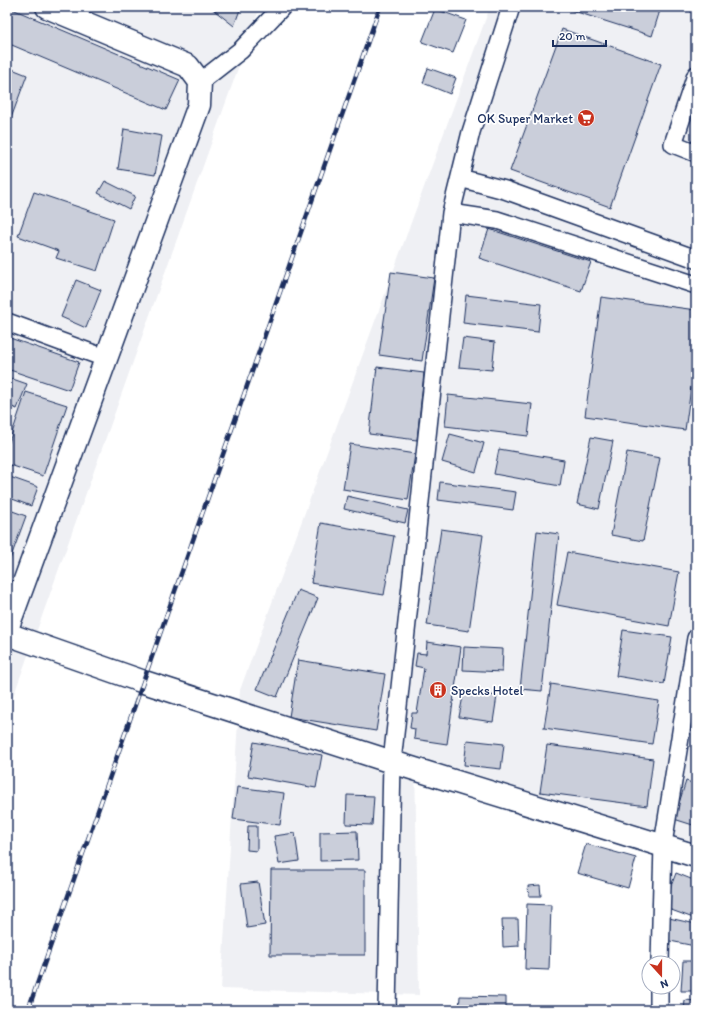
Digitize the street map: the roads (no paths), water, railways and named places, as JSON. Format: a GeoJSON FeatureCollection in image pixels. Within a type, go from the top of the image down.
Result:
{"type":"FeatureCollection","features":[{"type":"Feature","properties":{"kind":"main road"},"geometry":{"type":"LineString","coordinates":[[7,629],[105,358],[200,105],[200,82],[188,66],[47,7]]}},
{"type":"Feature","properties":{"kind":"main road"},"geometry":{"type":"LineString","coordinates":[[7,634],[144,682],[392,762],[663,844],[696,856]]}},
{"type":"Feature","properties":{"kind":"street"},"geometry":{"type":"LineString","coordinates":[[200,82],[242,50],[282,7]]}},
{"type":"Feature","properties":{"kind":"street"},"geometry":{"type":"LineString","coordinates":[[388,1010],[392,762],[451,213],[471,132],[511,7]]}},
{"type":"Feature","properties":{"kind":"street"},"geometry":{"type":"LineString","coordinates":[[696,75],[673,144],[696,153]]}},
{"type":"Feature","properties":{"kind":"street"},"geometry":{"type":"LineString","coordinates":[[460,178],[505,190],[696,259]]}},
{"type":"Feature","properties":{"kind":"street"},"geometry":{"type":"LineString","coordinates":[[451,213],[497,220],[696,285]]}},
{"type":"Feature","properties":{"kind":"street"},"geometry":{"type":"LineString","coordinates":[[7,322],[105,358]]}},
{"type":"Feature","properties":{"kind":"street"},"geometry":{"type":"LineString","coordinates":[[660,955],[663,844],[696,638]]}},
{"type":"Feature","properties":{"kind":"street"},"geometry":{"type":"LineString","coordinates":[[659,995],[659,1010]]}},
{"type":"Feature","properties":{"kind":"railway"},"geometry":{"type":"LineString","coordinates":[[28,1010],[380,7]]}},
{"type":"Feature","properties":{"kind":"place","name":"OK Super Market"},"geometry":{"type":"Point","coordinates":[586,118]}},
{"type":"Feature","properties":{"kind":"place","name":"Specks Hotel"},"geometry":{"type":"Point","coordinates":[438,690]}}]}
